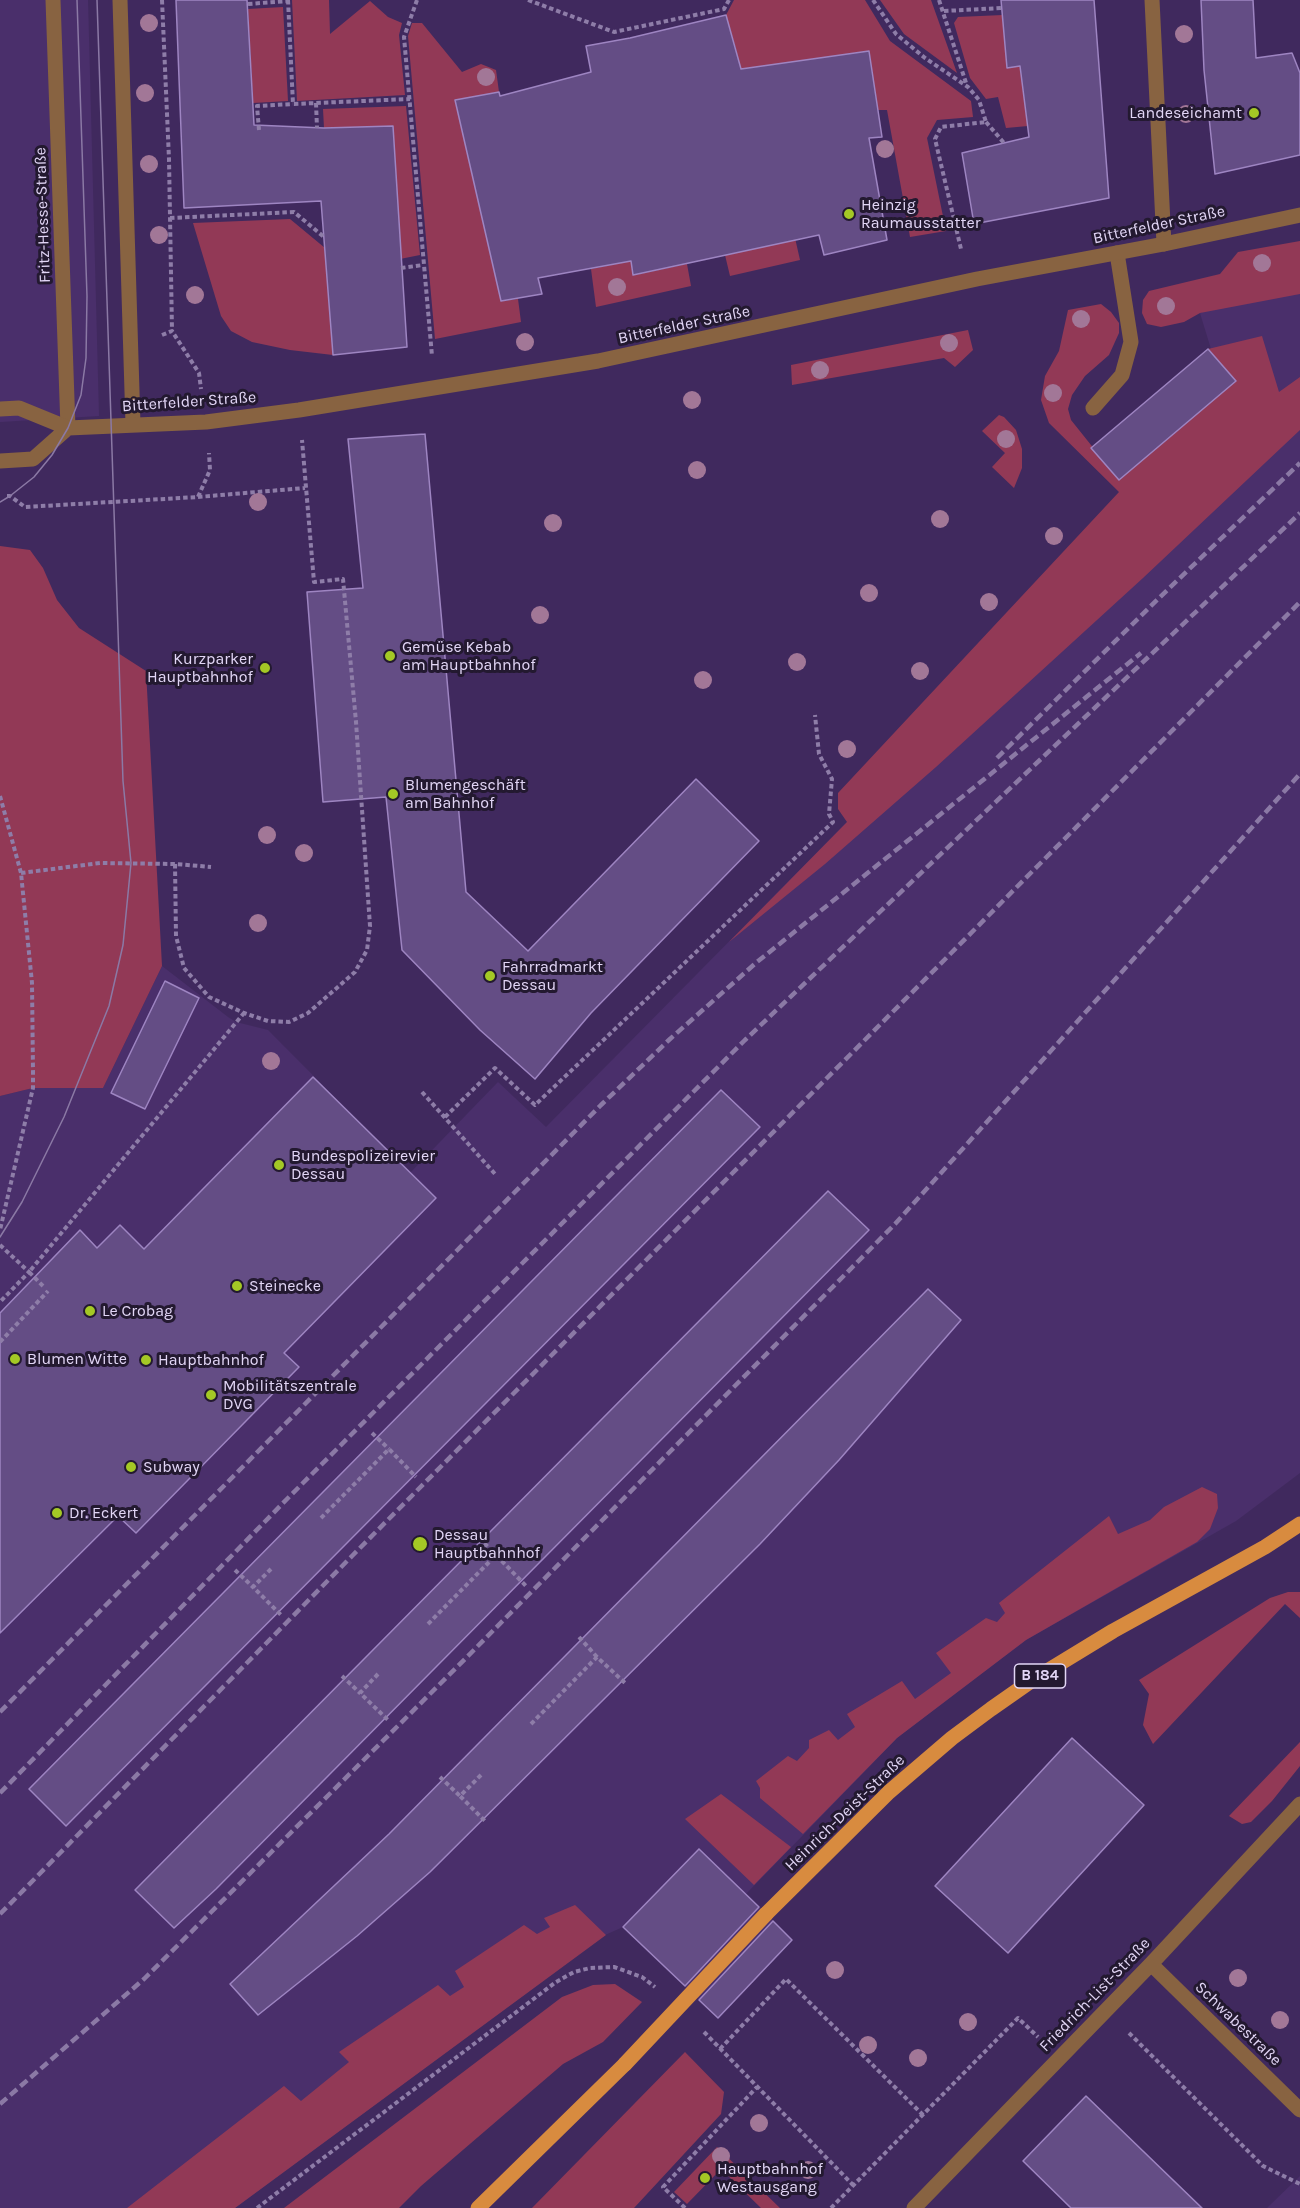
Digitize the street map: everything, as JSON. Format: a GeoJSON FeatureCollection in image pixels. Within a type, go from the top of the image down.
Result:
{"type":"FeatureCollection","features":[{"type":"Feature","properties":{"kind":"main road","name":"Heinrich-Deist-Straße"},"geometry":{"type":"LineString","coordinates":[[478,2208],[625,2064],[766,1914],[889,1792],[952,1738],[1031,1681],[1113,1631],[1265,1547],[1300,1524]]}},
{"type":"Feature","properties":{"kind":"street","name":"Fritz-Hesse-Straße"},"geometry":{"type":"LineString","coordinates":[[53,0],[68,428]]}},
{"type":"Feature","properties":{"kind":"street"},"geometry":{"type":"LineString","coordinates":[[120,0],[133,424]]}},
{"type":"Feature","properties":{"kind":"street"},"geometry":{"type":"LineString","coordinates":[[1152,0],[1164,243]]}},
{"type":"Feature","properties":{"kind":"street","name":"Bitterfelder Straße"},"geometry":{"type":"LineString","coordinates":[[0,409],[19,408],[68,428],[206,422],[300,410],[598,362],[968,282],[1300,214]]}},
{"type":"Feature","properties":{"kind":"street"},"geometry":{"type":"LineString","coordinates":[[1093,408],[1122,375],[1131,342],[1117,253]]}},
{"type":"Feature","properties":{"kind":"street"},"geometry":{"type":"LineString","coordinates":[[0,461],[33,459],[68,428]]}},
{"type":"Feature","properties":{"kind":"street","name":"Friedrich-List-Straße"},"geometry":{"type":"LineString","coordinates":[[914,2208],[1151,1964],[1300,1804]]}},
{"type":"Feature","properties":{"kind":"street","name":"Schwabestraße"},"geometry":{"type":"LineString","coordinates":[[1151,1964],[1300,2110]]}},
{"type":"Feature","properties":{"kind":"path"},"geometry":{"type":"LineString","coordinates":[[162,0],[172,331],[199,373],[210,470],[198,497]]}},
{"type":"Feature","properties":{"kind":"path"},"geometry":{"type":"LineString","coordinates":[[417,0],[404,37],[430,342],[438,389]]}},
{"type":"Feature","properties":{"kind":"path"},"geometry":{"type":"LineString","coordinates":[[528,0],[614,32],[724,9],[729,0]]}},
{"type":"Feature","properties":{"kind":"path"},"geometry":{"type":"LineString","coordinates":[[873,0],[896,34],[925,58],[968,87],[979,100],[986,122],[1005,143]]}},
{"type":"Feature","properties":{"kind":"path"},"geometry":{"type":"LineString","coordinates":[[939,0],[968,87]]}},
{"type":"Feature","properties":{"kind":"path"},"geometry":{"type":"LineString","coordinates":[[248,4],[288,1],[293,104]]}},
{"type":"Feature","properties":{"kind":"path"},"geometry":{"type":"LineString","coordinates":[[944,12],[1002,8]]}},
{"type":"Feature","properties":{"kind":"path"},"geometry":{"type":"LineString","coordinates":[[259,130],[257,106],[410,99]]}},
{"type":"Feature","properties":{"kind":"path"},"geometry":{"type":"LineString","coordinates":[[316,103],[317,128]]}},
{"type":"Feature","properties":{"kind":"path"},"geometry":{"type":"LineString","coordinates":[[968,282],[935,139],[941,127],[986,122]]}},
{"type":"Feature","properties":{"kind":"path"},"geometry":{"type":"LineString","coordinates":[[170,218],[294,212],[324,237]]}},
{"type":"Feature","properties":{"kind":"path"},"geometry":{"type":"LineString","coordinates":[[401,268],[423,265]]}},
{"type":"Feature","properties":{"kind":"path"},"geometry":{"type":"LineString","coordinates":[[132,347],[172,331]]}},
{"type":"Feature","properties":{"kind":"path"},"geometry":{"type":"LineString","coordinates":[[175,864],[176,936],[184,968],[209,997],[244,1013],[268,1021],[289,1022],[308,1013],[355,972],[368,950],[369,934],[356,722],[343,579],[314,582],[300,410]]}},
{"type":"Feature","properties":{"kind":"path"},"geometry":{"type":"LineString","coordinates":[[0,496],[10,496],[25,507],[305,488]]}},
{"type":"Feature","properties":{"kind":"path"},"geometry":{"type":"LineString","coordinates":[[445,1117],[495,1068],[535,1106],[833,822],[829,814],[832,779],[819,754],[815,715]]}},
{"type":"Feature","properties":{"kind":"path"},"geometry":{"type":"LineString","coordinates":[[0,796],[21,873],[32,983],[33,1088],[0,1230]]}},
{"type":"Feature","properties":{"kind":"path"},"geometry":{"type":"LineString","coordinates":[[21,873],[100,863],[211,867]]}},
{"type":"Feature","properties":{"kind":"path"},"geometry":{"type":"LineString","coordinates":[[0,1302],[29,1272],[244,1013]]}},
{"type":"Feature","properties":{"kind":"path"},"geometry":{"type":"LineString","coordinates":[[422,1092],[495,1174]]}},
{"type":"Feature","properties":{"kind":"path"},"geometry":{"type":"LineString","coordinates":[[0,1245],[42,1286]]}},
{"type":"Feature","properties":{"kind":"path"},"geometry":{"type":"LineString","coordinates":[[0,1342],[48,1292]]}},
{"type":"Feature","properties":{"kind":"path"},"geometry":{"type":"LineString","coordinates":[[372,1433],[416,1477]]}},
{"type":"Feature","properties":{"kind":"path"},"geometry":{"type":"LineString","coordinates":[[321,1518],[389,1449]]}},
{"type":"Feature","properties":{"kind":"path"},"geometry":{"type":"LineString","coordinates":[[479,1538],[526,1586]]}},
{"type":"Feature","properties":{"kind":"path"},"geometry":{"type":"LineString","coordinates":[[428,1623],[496,1555]]}},
{"type":"Feature","properties":{"kind":"path"},"geometry":{"type":"LineString","coordinates":[[253,1587],[271,1569]]}},
{"type":"Feature","properties":{"kind":"path"},"geometry":{"type":"LineString","coordinates":[[235,1570],[280,1615]]}},
{"type":"Feature","properties":{"kind":"path"},"geometry":{"type":"LineString","coordinates":[[579,1637],[625,1683]]}},
{"type":"Feature","properties":{"kind":"path"},"geometry":{"type":"LineString","coordinates":[[531,1724],[597,1656]]}},
{"type":"Feature","properties":{"kind":"path"},"geometry":{"type":"LineString","coordinates":[[360,1693],[378,1674]]}},
{"type":"Feature","properties":{"kind":"path"},"geometry":{"type":"LineString","coordinates":[[342,1676],[389,1721]]}},
{"type":"Feature","properties":{"kind":"path"},"geometry":{"type":"LineString","coordinates":[[460,1796],[481,1774]]}},
{"type":"Feature","properties":{"kind":"path"},"geometry":{"type":"LineString","coordinates":[[440,1777],[486,1822]]}},
{"type":"Feature","properties":{"kind":"path"},"geometry":{"type":"LineString","coordinates":[[257,2208],[556,1982],[574,1972],[614,1966],[642,1977],[656,1988]]}},
{"type":"Feature","properties":{"kind":"path"},"geometry":{"type":"LineString","coordinates":[[720,2049],[786,1979],[923,2115]]}},
{"type":"Feature","properties":{"kind":"path"},"geometry":{"type":"LineString","coordinates":[[1106,2010],[1263,2166],[1300,2184]]}},
{"type":"Feature","properties":{"kind":"path"},"geometry":{"type":"LineString","coordinates":[[831,2208],[1017,2018],[1059,2059]]}},
{"type":"Feature","properties":{"kind":"path"},"geometry":{"type":"LineString","coordinates":[[704,2032],[852,2185]]}},
{"type":"Feature","properties":{"kind":"path"},"geometry":{"type":"LineString","coordinates":[[685,2208],[663,2187],[757,2087]]}},
{"type":"Feature","properties":{"kind":"shaded area"},"geometry":{"type":"Polygon","coordinates":[[[0,0],[88,0],[99,416],[0,422],[0,0]]]}},
{"type":"Feature","properties":{"kind":"shaded area"},"geometry":{"type":"Polygon","coordinates":[[[292,0],[329,0],[330,34],[370,1],[388,17],[402,23],[399,35],[405,95],[297,101],[292,0]]]}},
{"type":"Feature","properties":{"kind":"shaded area"},"geometry":{"type":"Polygon","coordinates":[[[734,0],[865,0],[890,41],[971,101],[973,117],[937,120],[927,138],[946,231],[910,237],[887,110],[878,110],[869,51],[788,63],[773,141],[800,260],[730,276],[725,255],[776,244],[736,49],[726,15],[734,0]]]}},
{"type":"Feature","properties":{"kind":"shaded area"},"geometry":{"type":"Polygon","coordinates":[[[880,0],[931,0],[957,73],[904,34],[880,0]]]}},
{"type":"Feature","properties":{"kind":"shaded area"},"geometry":{"type":"Polygon","coordinates":[[[283,7],[288,101],[253,103],[248,9],[283,7]]]}},
{"type":"Feature","properties":{"kind":"shaded area"},"geometry":{"type":"Polygon","coordinates":[[[1003,15],[1020,66],[1028,126],[1006,128],[998,97],[986,99],[970,78],[954,23],[958,17],[1003,15]]]}},
{"type":"Feature","properties":{"kind":"shaded area"},"geometry":{"type":"Polygon","coordinates":[[[412,23],[422,23],[462,72],[481,64],[496,70],[499,92],[455,100],[502,301],[518,299],[521,322],[435,339],[408,36],[412,23]]]}},
{"type":"Feature","properties":{"kind":"shaded area"},"geometry":{"type":"Polygon","coordinates":[[[406,106],[420,255],[400,259],[393,127],[324,128],[323,109],[406,106]]]}},
{"type":"Feature","properties":{"kind":"shaded area"},"geometry":{"type":"Polygon","coordinates":[[[290,219],[325,248],[333,355],[290,350],[252,342],[231,331],[221,316],[193,223],[290,219]]]}},
{"type":"Feature","properties":{"kind":"shaded area"},"geometry":{"type":"Polygon","coordinates":[[[1300,241],[1300,294],[1200,313],[1184,322],[1161,327],[1147,324],[1142,313],[1143,300],[1149,291],[1220,274],[1238,252],[1300,241]]]}},
{"type":"Feature","properties":{"kind":"shaded area"},"geometry":{"type":"Polygon","coordinates":[[[631,261],[634,275],[687,264],[691,286],[596,307],[591,269],[631,261]]]}},
{"type":"Feature","properties":{"kind":"shaded area","name":"Dessau Hauptbahnhof"},"geometry":{"type":"Polygon","coordinates":[[[1300,269],[1300,1473],[1236,1521],[1026,1640],[897,1738],[746,1894],[792,1940],[718,2018],[623,1927],[605,1935],[235,2208],[0,2208],[0,1096],[33,1088],[103,1088],[162,966],[236,1022],[268,1030],[410,1173],[498,1082],[546,1127],[847,822],[1238,381],[1211,349],[1200,313],[1300,269]]]}},
{"type":"Feature","properties":{"kind":"shaded area"},"geometry":{"type":"Polygon","coordinates":[[[1101,304],[1119,323],[1119,333],[1109,355],[1085,376],[1072,395],[1068,409],[1071,420],[1119,480],[1236,381],[1208,349],[1262,336],[1279,392],[1300,377],[1300,430],[1143,578],[936,767],[825,864],[729,942],[847,822],[838,809],[838,793],[1119,492],[1049,423],[1041,400],[1045,376],[1059,351],[1068,310],[1101,304]]]}},
{"type":"Feature","properties":{"kind":"shaded area"},"geometry":{"type":"Polygon","coordinates":[[[968,330],[973,350],[955,367],[944,358],[792,385],[791,365],[968,330]]]}},
{"type":"Feature","properties":{"kind":"shaded area"},"geometry":{"type":"Polygon","coordinates":[[[999,415],[1004,417],[1016,430],[1022,449],[1022,468],[1014,488],[992,467],[1005,453],[982,431],[999,415]]]}},
{"type":"Feature","properties":{"kind":"shaded area"},"geometry":{"type":"Polygon","coordinates":[[[0,546],[30,550],[43,568],[57,600],[79,628],[146,671],[162,966],[103,1088],[33,1088],[0,1096],[0,546]]]}},
{"type":"Feature","properties":{"kind":"shaded area"},"geometry":{"type":"Polygon","coordinates":[[[1202,1487],[1217,1494],[1218,1508],[1210,1529],[1197,1542],[1026,1640],[897,1738],[803,1834],[760,1798],[760,1788],[756,1781],[788,1756],[797,1761],[809,1748],[809,1740],[829,1730],[838,1740],[855,1727],[847,1714],[902,1681],[915,1699],[951,1673],[936,1653],[986,1618],[997,1622],[1005,1613],[999,1603],[1109,1516],[1118,1534],[1150,1520],[1164,1507],[1202,1487]]]}},
{"type":"Feature","properties":{"kind":"shaded area"},"geometry":{"type":"Polygon","coordinates":[[[1288,1592],[1300,1592],[1300,1618],[1285,1604],[1153,1744],[1143,1725],[1149,1694],[1139,1680],[1270,1598],[1288,1592]]]}},
{"type":"Feature","properties":{"kind":"shaded area"},"geometry":{"type":"Polygon","coordinates":[[[1300,1742],[1300,1766],[1272,1801],[1251,1822],[1242,1824],[1229,1816],[1300,1742]]]}},
{"type":"Feature","properties":{"kind":"shaded area"},"geometry":{"type":"Polygon","coordinates":[[[721,1794],[791,1847],[754,1885],[685,1819],[721,1794]]]}},
{"type":"Feature","properties":{"kind":"shaded area"},"geometry":{"type":"Polygon","coordinates":[[[575,1905],[606,1935],[235,2208],[127,2208],[284,2086],[301,2101],[349,2062],[339,2052],[438,1985],[450,1996],[464,1987],[455,1971],[524,1925],[537,1934],[550,1927],[544,1918],[575,1905]]]}},
{"type":"Feature","properties":{"kind":"shaded area"},"geometry":{"type":"Polygon","coordinates":[[[615,1984],[642,2002],[603,2042],[563,2064],[421,2186],[399,2208],[284,2208],[562,1997],[593,1985],[615,1984]]]}},
{"type":"Feature","properties":{"kind":"shaded area"},"geometry":{"type":"Polygon","coordinates":[[[685,2052],[724,2092],[721,2114],[634,2208],[532,2208],[685,2052]]]}},
{"type":"Feature","properties":{"kind":"shaded area"},"geometry":{"type":"Polygon","coordinates":[[[717,2147],[780,2208],[761,2208],[721,2169],[687,2204],[674,2192],[717,2147]]]}},
{"type":"Feature","properties":{"kind":"shaded area"},"geometry":{"type":"Polygon","coordinates":[[[1300,2176],[1300,2208],[1267,2208],[1300,2176]]]}},
{"type":"Feature","properties":{"kind":"building"},"geometry":{"type":"Polygon","coordinates":[[[176,0],[247,0],[254,125],[324,128],[393,126],[407,347],[333,355],[321,201],[184,208],[176,0]]]}},
{"type":"Feature","properties":{"kind":"building"},"geometry":{"type":"Polygon","coordinates":[[[1001,0],[1094,0],[1109,198],[974,224],[962,153],[1029,137],[1020,66],[1007,68],[1001,0]]]}},
{"type":"Feature","properties":{"kind":"building","name":"Landeseichamt"},"geometry":{"type":"Polygon","coordinates":[[[1201,0],[1253,0],[1256,58],[1292,53],[1300,73],[1300,155],[1215,174],[1204,70],[1201,0]]]}},
{"type":"Feature","properties":{"kind":"building"},"geometry":{"type":"Polygon","coordinates":[[[726,15],[741,69],[869,51],[882,137],[869,138],[887,240],[824,255],[819,235],[633,275],[631,261],[538,278],[542,294],[501,301],[455,100],[499,92],[500,96],[591,72],[586,46],[726,15]]]}},
{"type":"Feature","properties":{"kind":"building"},"geometry":{"type":"Polygon","coordinates":[[[1208,349],[1236,381],[1119,480],[1091,448],[1208,349]]]}},
{"type":"Feature","properties":{"kind":"building"},"geometry":{"type":"Polygon","coordinates":[[[425,434],[466,892],[528,951],[696,779],[759,841],[591,1013],[535,1079],[480,1030],[402,950],[386,797],[323,802],[307,592],[363,588],[348,439],[425,434]]]}},
{"type":"Feature","properties":{"kind":"building"},"geometry":{"type":"Polygon","coordinates":[[[165,981],[199,998],[145,1109],[111,1093],[165,981]]]}},
{"type":"Feature","properties":{"kind":"building","name":"Hauptbahnhof"},"geometry":{"type":"Polygon","coordinates":[[[313,1077],[436,1198],[284,1353],[299,1367],[136,1533],[118,1516],[0,1633],[0,1313],[80,1230],[97,1248],[120,1225],[144,1249],[313,1077]]]}},
{"type":"Feature","properties":{"kind":"building"},"geometry":{"type":"Polygon","coordinates":[[[721,1090],[760,1127],[66,1826],[29,1789],[721,1090]]]}},
{"type":"Feature","properties":{"kind":"building"},"geometry":{"type":"Polygon","coordinates":[[[828,1191],[869,1230],[216,1889],[174,1928],[135,1890],[828,1191]]]}},
{"type":"Feature","properties":{"kind":"building"},"geometry":{"type":"Polygon","coordinates":[[[928,1289],[961,1320],[839,1460],[760,1544],[430,1872],[357,1936],[258,2015],[230,1984],[389,1834],[928,1289]]]}},
{"type":"Feature","properties":{"kind":"building"},"geometry":{"type":"Polygon","coordinates":[[[1072,1738],[1144,1805],[1008,1953],[935,1886],[1072,1738]]]}},
{"type":"Feature","properties":{"kind":"building"},"geometry":{"type":"Polygon","coordinates":[[[699,1849],[759,1907],[685,1986],[623,1927],[699,1849]]]}},
{"type":"Feature","properties":{"kind":"building"},"geometry":{"type":"Polygon","coordinates":[[[773,1921],[792,1940],[718,2018],[699,2000],[773,1921]]]}},
{"type":"Feature","properties":{"kind":"building"},"geometry":{"type":"Polygon","coordinates":[[[1086,2096],[1202,2208],[1071,2208],[1023,2161],[1086,2096]]]}},
{"type":"Feature","properties":{"kind":"tram line"},"geometry":{"type":"LineString","coordinates":[[0,502],[34,477],[52,455],[68,428],[81,395],[86,358],[87,296],[77,0]]}},
{"type":"Feature","properties":{"kind":"tram line"},"geometry":{"type":"LineString","coordinates":[[0,1237],[22,1202],[64,1117],[109,1006],[123,945],[131,863],[123,781],[97,0]]}},
{"type":"Feature","properties":{"kind":"railway"},"geometry":{"type":"LineString","coordinates":[[997,758],[1300,463]]}},
{"type":"Feature","properties":{"kind":"railway"},"geometry":{"type":"LineString","coordinates":[[0,1793],[287,1499],[745,1040],[1300,513]]}},
{"type":"Feature","properties":{"kind":"railway"},"geometry":{"type":"LineString","coordinates":[[0,1914],[352,1556],[1300,602]]}},
{"type":"Feature","properties":{"kind":"railway"},"geometry":{"type":"LineString","coordinates":[[0,1712],[601,1105],[670,1039],[757,962],[1141,653]]}},
{"type":"Feature","properties":{"kind":"railway"},"geometry":{"type":"LineString","coordinates":[[0,2104],[144,1979],[467,1657],[895,1224],[1300,774]]}},
{"type":"Feature","properties":{"kind":"place","name":"Landeseichamt"},"geometry":{"type":"Point","coordinates":[1254,113]}},
{"type":"Feature","properties":{"kind":"place","name":"Heinzig Raumausstatter"},"geometry":{"type":"Point","coordinates":[849,214]}},
{"type":"Feature","properties":{"kind":"place","name":"Gemüse Kebab am Hauptbahnhof"},"geometry":{"type":"Point","coordinates":[390,656]}},
{"type":"Feature","properties":{"kind":"place","name":"Kurzparker Hauptbahnhof"},"geometry":{"type":"Point","coordinates":[265,668]}},
{"type":"Feature","properties":{"kind":"place","name":"Blumengeschäft am Bahnhof"},"geometry":{"type":"Point","coordinates":[393,794]}},
{"type":"Feature","properties":{"kind":"place","name":"Fahrradmarkt Dessau"},"geometry":{"type":"Point","coordinates":[490,976]}},
{"type":"Feature","properties":{"kind":"place","name":"Bundespolizeirevier Dessau"},"geometry":{"type":"Point","coordinates":[279,1165]}},
{"type":"Feature","properties":{"kind":"place","name":"Steinecke"},"geometry":{"type":"Point","coordinates":[237,1286]}},
{"type":"Feature","properties":{"kind":"place","name":"Le Crobag"},"geometry":{"type":"Point","coordinates":[90,1311]}},
{"type":"Feature","properties":{"kind":"place","name":"Blumen Witte"},"geometry":{"type":"Point","coordinates":[15,1359]}},
{"type":"Feature","properties":{"kind":"place","name":"Hauptbahnhof"},"geometry":{"type":"Point","coordinates":[146,1360]}},
{"type":"Feature","properties":{"kind":"place","name":"Mobilitätszentrale DVG"},"geometry":{"type":"Point","coordinates":[211,1395]}},
{"type":"Feature","properties":{"kind":"place","name":"Subway"},"geometry":{"type":"Point","coordinates":[131,1467]}},
{"type":"Feature","properties":{"kind":"place","name":"Dr. Eckert"},"geometry":{"type":"Point","coordinates":[57,1513]}},
{"type":"Feature","properties":{"kind":"place","name":"Dessau Hauptbahnhof"},"geometry":{"type":"Point","coordinates":[420,1544]}},
{"type":"Feature","properties":{"kind":"place","name":"Hauptbahnhof Westausgang"},"geometry":{"type":"Point","coordinates":[705,2178]}}]}
